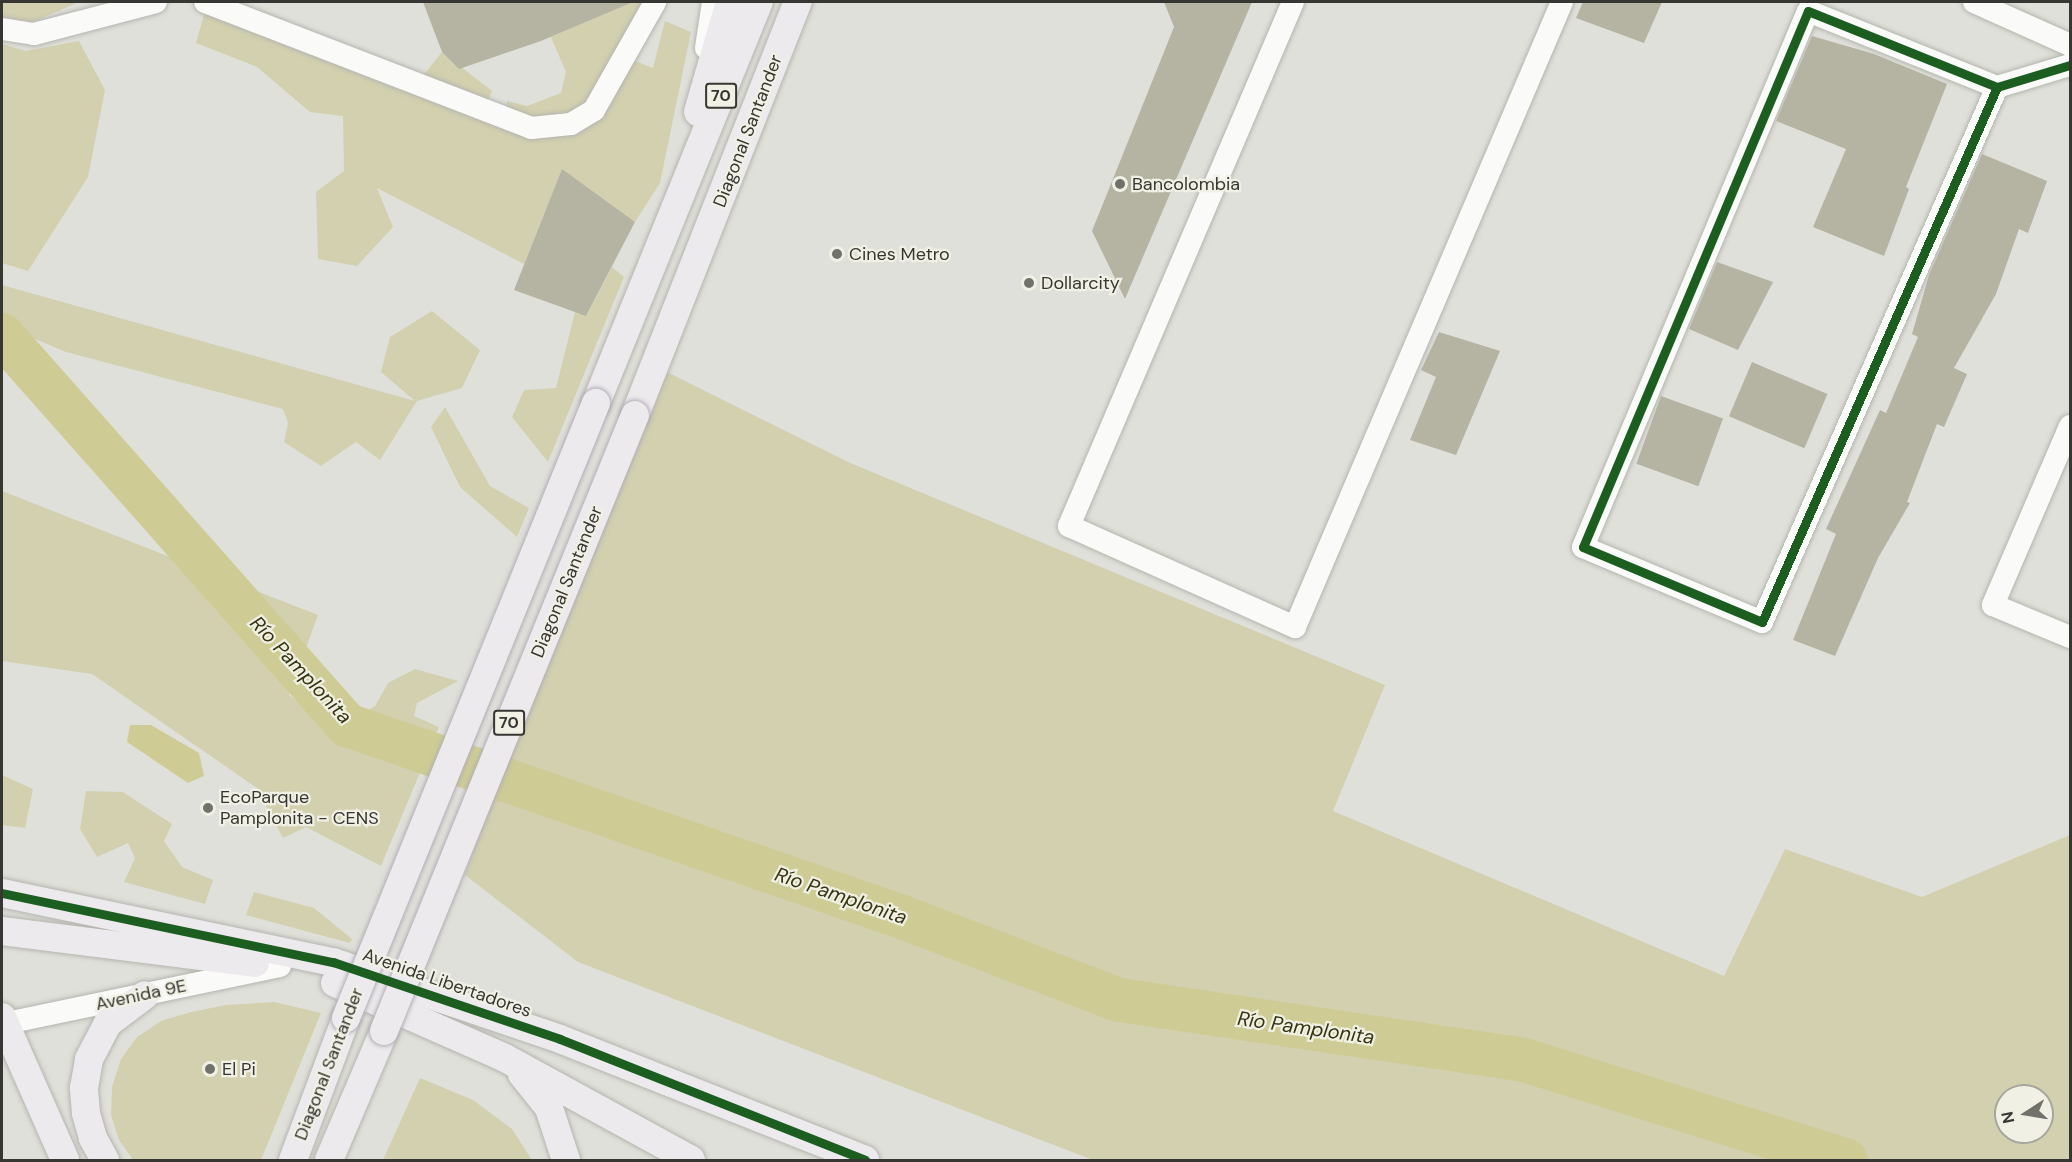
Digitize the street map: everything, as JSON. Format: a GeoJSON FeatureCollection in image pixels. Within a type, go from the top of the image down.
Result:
{"type":"FeatureCollection","features":[{"type":"Feature","properties":{"kind":"main road","name":"Diagonal Santander"},"geometry":{"type":"LineString","coordinates":[[329,1161],[635,416],[798,2]]}},
{"type":"Feature","properties":{"kind":"main road"},"geometry":{"type":"LineString","coordinates":[[729,181],[786,79],[818,2]]}},
{"type":"Feature","properties":{"kind":"main road"},"geometry":{"type":"LineString","coordinates":[[690,174],[699,107],[747,7]]}},
{"type":"Feature","properties":{"kind":"main road","name":"Diagonal Santander"},"geometry":{"type":"LineString","coordinates":[[293,1161],[346,1018],[690,174],[747,7]]}},
{"type":"Feature","properties":{"kind":"main road","name":"Avenida Libertadores"},"geometry":{"type":"LineString","coordinates":[[2,893],[333,962],[560,1039],[865,1161]]}},
{"type":"Feature","properties":{"kind":"main road","name":"Avenida Libertadores"},"geometry":{"type":"LineString","coordinates":[[2,931],[280,966],[352,989],[505,1058],[691,1161]]}},
{"type":"Feature","properties":{"kind":"main road"},"geometry":{"type":"LineString","coordinates":[[105,1161],[93,1138],[85,1108],[89,1059],[108,1023],[145,995]]}},
{"type":"Feature","properties":{"kind":"main road"},"geometry":{"type":"LineString","coordinates":[[2,1022],[65,1161]]}},
{"type":"Feature","properties":{"kind":"main road"},"geometry":{"type":"LineString","coordinates":[[505,1058],[549,1108],[566,1161]]}},
{"type":"Feature","properties":{"kind":"main road"},"geometry":{"type":"LineString","coordinates":[[338,1161],[347,1117]]}},
{"type":"Feature","properties":{"kind":"street"},"geometry":{"type":"LineString","coordinates":[[2,29],[34,34],[156,2]]}},
{"type":"Feature","properties":{"kind":"street"},"geometry":{"type":"LineString","coordinates":[[205,2],[531,128],[571,124],[594,110],[655,2]]}},
{"type":"Feature","properties":{"kind":"street"},"geometry":{"type":"LineString","coordinates":[[699,107],[713,2]]}},
{"type":"Feature","properties":{"kind":"street"},"geometry":{"type":"LineString","coordinates":[[1293,2],[1069,526],[1295,627],[1562,2]]}},
{"type":"Feature","properties":{"kind":"street"},"geometry":{"type":"LineString","coordinates":[[1974,2],[2070,45]]}},
{"type":"Feature","properties":{"kind":"street"},"geometry":{"type":"LineString","coordinates":[[1997,87],[1762,622],[1583,547],[1808,10],[1997,87],[2070,65]]}},
{"type":"Feature","properties":{"kind":"street"},"geometry":{"type":"LineString","coordinates":[[2070,426],[1993,605],[2070,637]]}},
{"type":"Feature","properties":{"kind":"street","name":"Avenida 9E"},"geometry":{"type":"LineString","coordinates":[[2,1022],[280,966]]}},
{"type":"Feature","properties":{"kind":"shaded area"},"geometry":{"type":"Polygon","coordinates":[[[2,2],[79,2],[33,22],[2,17],[2,2]]]}},
{"type":"Feature","properties":{"kind":"shaded area"},"geometry":{"type":"Polygon","coordinates":[[[617,2],[647,2],[593,108],[569,122],[506,117],[507,101],[527,106],[561,93],[566,72],[551,37],[620,7],[617,2]]]}},
{"type":"Feature","properties":{"kind":"shaded area"},"geometry":{"type":"Polygon","coordinates":[[[205,11],[570,129],[630,59],[653,68],[665,21],[691,32],[660,183],[635,222],[562,170],[524,264],[377,188],[393,227],[357,266],[318,259],[316,192],[344,171],[343,116],[310,112],[257,67],[196,43],[205,11]]]}},
{"type":"Feature","properties":{"kind":"shaded area"},"geometry":{"type":"Polygon","coordinates":[[[79,41],[105,90],[88,177],[28,271],[2,263],[2,44],[26,51],[79,41]]]}},
{"type":"Feature","properties":{"kind":"shaded area"},"geometry":{"type":"Polygon","coordinates":[[[442,52],[492,91],[484,110],[416,84],[442,52]]]}},
{"type":"Feature","properties":{"kind":"shaded area"},"geometry":{"type":"Polygon","coordinates":[[[612,267],[624,277],[548,462],[512,417],[524,390],[556,388],[575,312],[587,315],[612,267]]]}},
{"type":"Feature","properties":{"kind":"shaded area"},"geometry":{"type":"Polygon","coordinates":[[[2,285],[415,401],[381,372],[390,337],[432,311],[480,350],[462,388],[417,401],[380,460],[356,442],[321,466],[284,442],[288,423],[283,409],[66,352],[2,325],[2,285]]]}},
{"type":"Feature","properties":{"kind":"shaded area"},"geometry":{"type":"Polygon","coordinates":[[[649,363],[848,462],[1385,685],[1333,811],[1724,976],[1785,849],[1922,897],[2070,835],[2070,1160],[1093,1160],[578,962],[465,875],[649,363]]]}},
{"type":"Feature","properties":{"kind":"shaded area"},"geometry":{"type":"Polygon","coordinates":[[[445,407],[490,486],[529,508],[517,537],[460,487],[431,427],[445,407]]]}},
{"type":"Feature","properties":{"kind":"shaded area"},"geometry":{"type":"Polygon","coordinates":[[[2,491],[318,615],[289,695],[338,730],[375,706],[388,683],[415,669],[458,681],[417,703],[414,716],[439,727],[381,866],[306,827],[283,838],[257,788],[92,674],[2,661],[2,491]]]}},
{"type":"Feature","properties":{"kind":"shaded area"},"geometry":{"type":"Polygon","coordinates":[[[130,725],[151,725],[199,753],[204,776],[188,783],[127,742],[130,725]]]}},
{"type":"Feature","properties":{"kind":"shaded area"},"geometry":{"type":"Polygon","coordinates":[[[2,775],[33,789],[25,828],[2,825],[2,775]]]}},
{"type":"Feature","properties":{"kind":"shaded area"},"geometry":{"type":"Polygon","coordinates":[[[86,791],[123,792],[172,824],[164,841],[182,867],[213,880],[205,904],[124,882],[135,858],[128,843],[97,857],[80,829],[86,791]]]}},
{"type":"Feature","properties":{"kind":"shaded area"},"geometry":{"type":"Polygon","coordinates":[[[254,892],[314,908],[352,939],[350,943],[246,915],[254,892]]]}},
{"type":"Feature","properties":{"kind":"shaded area"},"geometry":{"type":"Polygon","coordinates":[[[274,1002],[321,1013],[261,1160],[133,1160],[119,1140],[111,1115],[112,1087],[121,1059],[137,1037],[161,1021],[191,1012],[226,1005],[274,1002]]]}},
{"type":"Feature","properties":{"kind":"shaded area"},"geometry":{"type":"Polygon","coordinates":[[[420,1078],[473,1100],[512,1129],[532,1160],[383,1160],[420,1078]]]}},
{"type":"Feature","properties":{"kind":"building"},"geometry":{"type":"Polygon","coordinates":[[[423,2],[633,2],[541,41],[459,69],[442,52],[423,2]]]}},
{"type":"Feature","properties":{"kind":"building"},"geometry":{"type":"Polygon","coordinates":[[[1164,2],[1252,2],[1125,299],[1092,231],[1174,27],[1164,2]]]}},
{"type":"Feature","properties":{"kind":"building"},"geometry":{"type":"Polygon","coordinates":[[[1583,2],[1662,2],[1644,43],[1576,18],[1583,2]]]}},
{"type":"Feature","properties":{"kind":"building"},"geometry":{"type":"Polygon","coordinates":[[[1812,36],[1874,54],[1947,84],[1906,187],[1909,189],[1884,256],[1813,227],[1846,149],[1776,121],[1812,36]]]}},
{"type":"Feature","properties":{"kind":"building"},"geometry":{"type":"Polygon","coordinates":[[[1982,154],[2047,181],[2028,233],[2019,229],[1996,294],[1954,368],[1967,374],[1944,427],[1937,424],[1907,502],[1910,503],[1878,558],[1835,656],[1793,640],[1836,534],[1826,529],[1880,410],[1886,413],[1918,337],[1912,334],[1929,275],[1982,154]]]}},
{"type":"Feature","properties":{"kind":"building"},"geometry":{"type":"Polygon","coordinates":[[[562,169],[635,222],[586,316],[514,290],[562,169]]]}},
{"type":"Feature","properties":{"kind":"building"},"geometry":{"type":"Polygon","coordinates":[[[1717,262],[1773,282],[1738,350],[1689,329],[1717,262]]]}},
{"type":"Feature","properties":{"kind":"building"},"geometry":{"type":"Polygon","coordinates":[[[1439,332],[1500,351],[1456,455],[1410,440],[1436,377],[1421,370],[1439,332]]]}},
{"type":"Feature","properties":{"kind":"building"},"geometry":{"type":"Polygon","coordinates":[[[1752,362],[1827,394],[1804,448],[1729,416],[1752,362]]]}},
{"type":"Feature","properties":{"kind":"building"},"geometry":{"type":"Polygon","coordinates":[[[1661,396],[1723,419],[1698,486],[1636,464],[1661,396]]]}},
{"type":"Feature","properties":{"kind":"waterway","name":"Río Pamplonita"},"geometry":{"type":"LineString","coordinates":[[2,335],[347,725],[905,918],[1119,1000],[1524,1060],[1846,1160]]}},
{"type":"Feature","properties":{"kind":"cycle path"},"geometry":{"type":"LineString","coordinates":[[1997,87],[1762,622],[1583,547],[1808,11],[1997,87],[2070,65]]}},
{"type":"Feature","properties":{"kind":"cycle path"},"geometry":{"type":"LineString","coordinates":[[2,893],[333,962],[560,1039],[865,1160]]}},
{"type":"Feature","properties":{"kind":"place","name":"Bancolombia"},"geometry":{"type":"Point","coordinates":[1120,184]}},
{"type":"Feature","properties":{"kind":"place","name":"Cines Metro"},"geometry":{"type":"Point","coordinates":[837,254]}},
{"type":"Feature","properties":{"kind":"place","name":"Dollarcity"},"geometry":{"type":"Point","coordinates":[1029,283]}},
{"type":"Feature","properties":{"kind":"place","name":"EcoParque Pamplonita - CENS"},"geometry":{"type":"Point","coordinates":[208,808]}},
{"type":"Feature","properties":{"kind":"place","name":"El Pi"},"geometry":{"type":"Point","coordinates":[210,1069]}}]}
